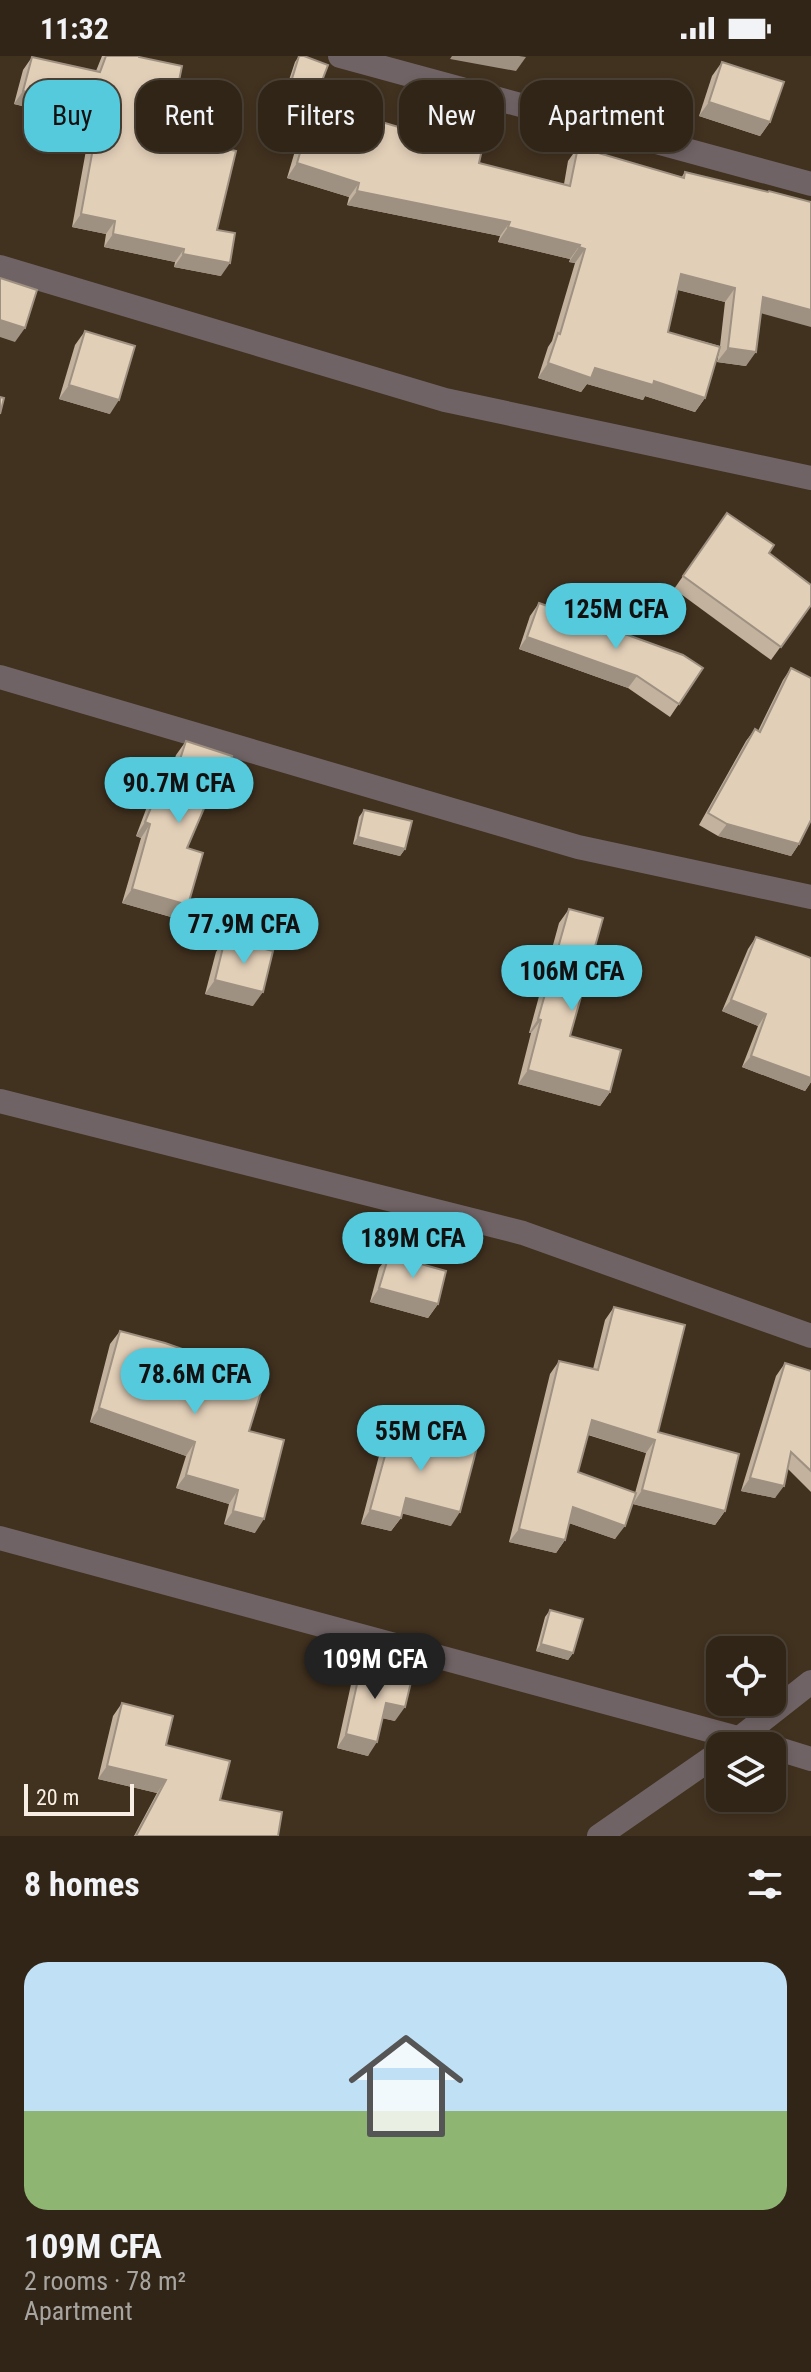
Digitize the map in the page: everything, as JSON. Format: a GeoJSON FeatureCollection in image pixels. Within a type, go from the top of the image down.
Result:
{"type":"FeatureCollection","features":[{"type":"Feature","properties":{"kind":"street"},"geometry":{"type":"LineString","coordinates":[[340,56],[811,184]]}},
{"type":"Feature","properties":{"kind":"street"},"geometry":{"type":"LineString","coordinates":[[0,267],[445,400],[811,478]]}},
{"type":"Feature","properties":{"kind":"street"},"geometry":{"type":"LineString","coordinates":[[0,677],[578,847],[811,897]]}},
{"type":"Feature","properties":{"kind":"street"},"geometry":{"type":"LineString","coordinates":[[0,1101],[523,1233],[811,1336]]}},
{"type":"Feature","properties":{"kind":"street"},"geometry":{"type":"LineString","coordinates":[[0,1538],[706,1738]]}},
{"type":"Feature","properties":{"kind":"street"},"geometry":{"type":"LineString","coordinates":[[747,1732],[811,1682]]}},
{"type":"Feature","properties":{"kind":"street"},"geometry":{"type":"LineString","coordinates":[[786,1752],[811,1759]]}},
{"type":"Feature","properties":{"kind":"street"},"geometry":{"type":"LineString","coordinates":[[599,1836],[706,1762]]}},
{"type":"Feature","properties":{"kind":"building"},"geometry":{"type":"Polygon","coordinates":[[[106,56],[139,56],[182,66],[179,80],[136,80],[136,152],[236,152],[217,230],[235,233],[230,263],[183,254],[184,249],[113,234],[115,221],[81,214],[92,152],[120,152],[120,80],[26,80],[32,57],[100,72],[106,56]]]}},
{"type":"Feature","properties":{"kind":"building"},"geometry":{"type":"Polygon","coordinates":[[[299,56],[328,65],[322,80],[292,80],[299,56]]]}},
{"type":"Feature","properties":{"kind":"building"},"geometry":{"type":"Polygon","coordinates":[[[722,62],[784,82],[770,122],[709,102],[722,62]]]}},
{"type":"Feature","properties":{"kind":"building"},"geometry":{"type":"Polygon","coordinates":[[[383,122],[399,127],[399,152],[481,152],[479,163],[570,186],[577,152],[595,152],[684,178],[685,172],[811,202],[811,310],[763,297],[756,352],[728,348],[735,288],[681,274],[668,332],[720,347],[705,398],[654,381],[653,385],[595,368],[591,378],[548,363],[560,334],[585,249],[580,245],[508,227],[510,222],[357,191],[359,183],[297,163],[300,152],[383,152],[383,122]]]}},
{"type":"Feature","properties":{"kind":"building"},"geometry":{"type":"Polygon","coordinates":[[[0,278],[37,290],[25,328],[0,320],[0,278]]]}},
{"type":"Feature","properties":{"kind":"building"},"geometry":{"type":"Polygon","coordinates":[[[85,331],[135,346],[119,400],[69,385],[85,331]]]}},
{"type":"Feature","properties":{"kind":"building"},"geometry":{"type":"Polygon","coordinates":[[[727,513],[774,545],[769,553],[811,585],[811,605],[781,647],[683,576],[727,513]]]}},
{"type":"Feature","properties":{"kind":"building"},"geometry":{"type":"Polygon","coordinates":[[[539,603],[683,655],[703,668],[679,704],[637,676],[527,637],[539,603]]]}},
{"type":"Feature","properties":{"kind":"building"},"geometry":{"type":"Polygon","coordinates":[[[791,668],[811,678],[811,820],[799,844],[727,824],[708,813],[755,729],[760,732],[791,668]]]}},
{"type":"Feature","properties":{"kind":"building"},"geometry":{"type":"Polygon","coordinates":[[[186,741],[232,756],[221,788],[214,785],[187,848],[203,853],[188,905],[132,889],[150,824],[145,822],[161,783],[171,787],[186,741]]]}},
{"type":"Feature","properties":{"kind":"building"},"geometry":{"type":"Polygon","coordinates":[[[364,810],[412,821],[405,849],[358,837],[364,810]]]}},
{"type":"Feature","properties":{"kind":"building"},"geometry":{"type":"Polygon","coordinates":[[[569,909],[603,918],[570,1036],[621,1050],[610,1092],[528,1070],[541,1020],[538,1019],[569,909]]]}},
{"type":"Feature","properties":{"kind":"building"},"geometry":{"type":"Polygon","coordinates":[[[756,937],[811,958],[811,1078],[751,1056],[766,1014],[731,1000],[756,937]]]}},
{"type":"Feature","properties":{"kind":"building"},"geometry":{"type":"Polygon","coordinates":[[[225,939],[273,951],[263,992],[215,980],[225,939]]]}},
{"type":"Feature","properties":{"kind":"building"},"geometry":{"type":"Polygon","coordinates":[[[389,1255],[446,1271],[438,1304],[379,1288],[389,1255]]]}},
{"type":"Feature","properties":{"kind":"building"},"geometry":{"type":"Polygon","coordinates":[[[614,1307],[685,1325],[658,1432],[739,1454],[725,1511],[642,1490],[655,1440],[592,1420],[578,1472],[636,1493],[625,1526],[573,1507],[565,1540],[519,1529],[559,1361],[598,1370],[614,1307]]]}},
{"type":"Feature","properties":{"kind":"building"},"geometry":{"type":"Polygon","coordinates":[[[120,1331],[214,1360],[208,1378],[261,1392],[249,1431],[284,1440],[264,1519],[233,1511],[238,1490],[186,1475],[195,1442],[99,1408],[120,1331]]]}},
{"type":"Feature","properties":{"kind":"building"},"geometry":{"type":"Polygon","coordinates":[[[785,1363],[811,1371],[811,1471],[791,1452],[784,1486],[750,1478],[785,1363]]]}},
{"type":"Feature","properties":{"kind":"building"},"geometry":{"type":"Polygon","coordinates":[[[394,1423],[424,1431],[423,1437],[476,1451],[460,1512],[406,1498],[401,1518],[370,1510],[394,1423]]]}},
{"type":"Feature","properties":{"kind":"building"},"geometry":{"type":"Polygon","coordinates":[[[550,1610],[583,1619],[573,1653],[541,1644],[550,1610]]]}},
{"type":"Feature","properties":{"kind":"building"},"geometry":{"type":"Polygon","coordinates":[[[361,1666],[412,1678],[405,1707],[386,1703],[377,1742],[346,1734],[361,1666]]]}},
{"type":"Feature","properties":{"kind":"building"},"geometry":{"type":"Polygon","coordinates":[[[122,1703],[173,1716],[166,1745],[230,1761],[220,1800],[282,1812],[278,1836],[136,1836],[166,1780],[107,1766],[122,1703]]]}}]}
